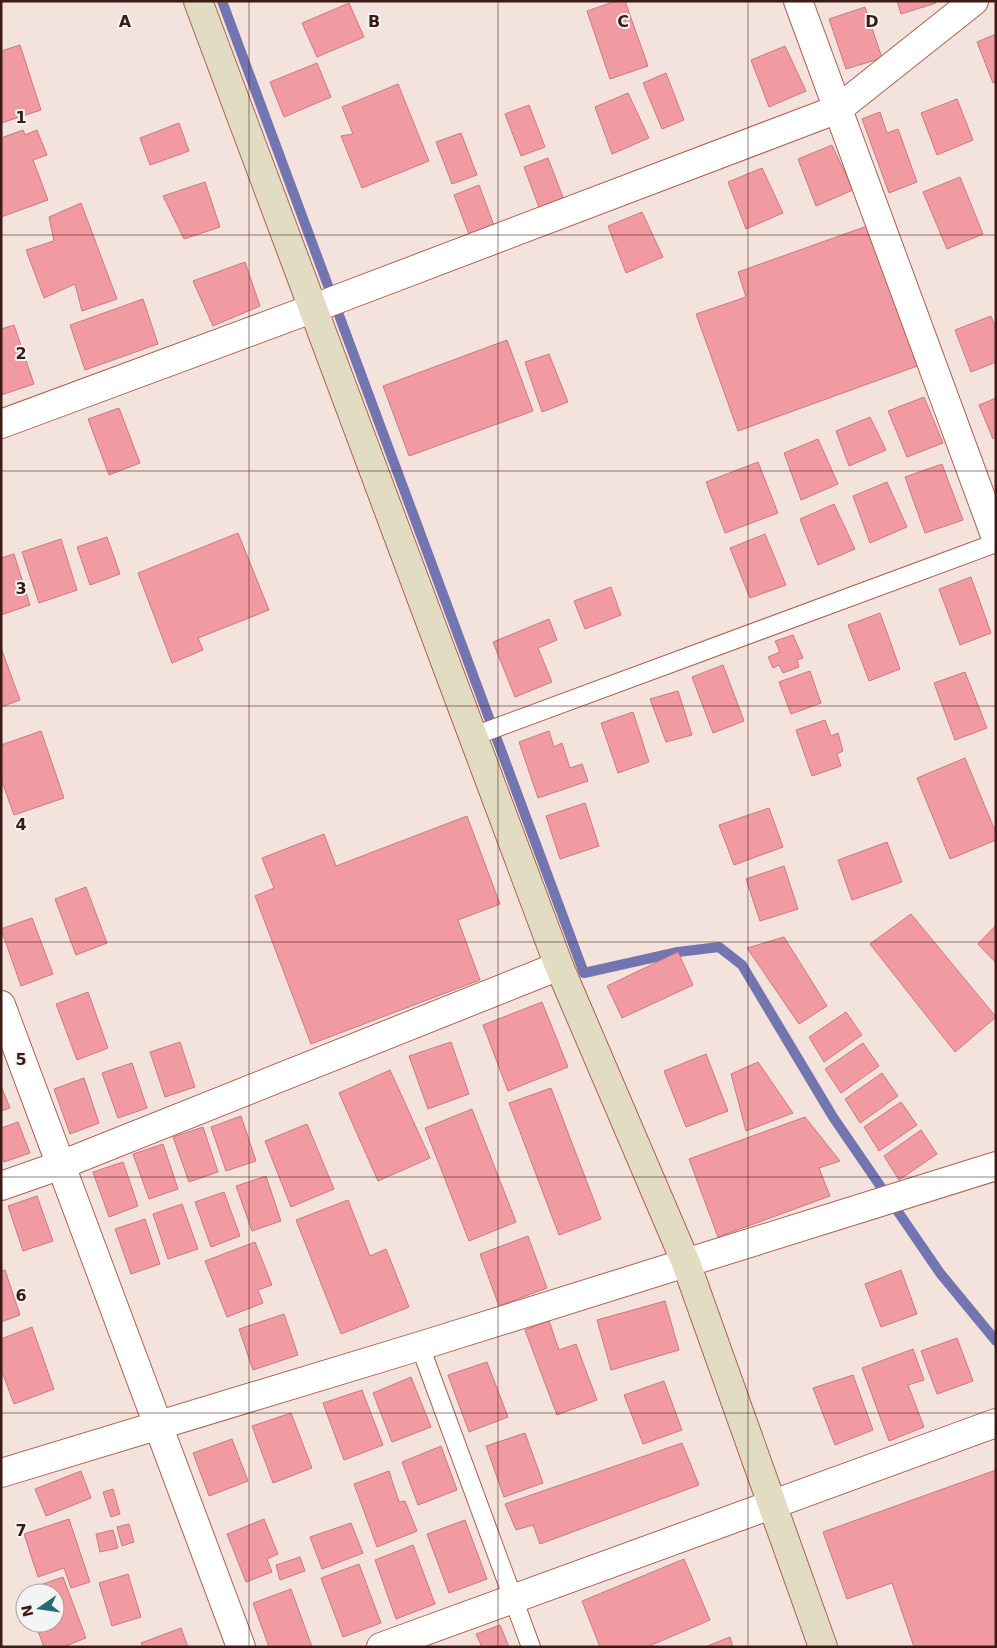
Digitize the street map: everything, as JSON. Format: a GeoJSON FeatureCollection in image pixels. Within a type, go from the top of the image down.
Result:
{"type":"FeatureCollection","features":[{"type":"Feature","properties":{"kind":"street"},"geometry":{"type":"LineString","coordinates":[[198,1],[559,966],[686,1263],[823,1647]]}},
{"type":"Feature","properties":{"kind":"street"},"geometry":{"type":"LineString","coordinates":[[798,1],[996,538]]}},
{"type":"Feature","properties":{"kind":"street"},"geometry":{"type":"LineString","coordinates":[[1,424],[314,308],[838,109],[974,1]]}},
{"type":"Feature","properties":{"kind":"street"},"geometry":{"type":"LineString","coordinates":[[1,1186],[61,1165],[559,966]]}},
{"type":"Feature","properties":{"kind":"street"},"geometry":{"type":"LineString","coordinates":[[1,1005],[241,1647]]}},
{"type":"Feature","properties":{"kind":"street"},"geometry":{"type":"LineString","coordinates":[[1,1472],[420,1346],[996,1166]]}},
{"type":"Feature","properties":{"kind":"street"},"geometry":{"type":"LineString","coordinates":[[381,1647],[771,1503],[996,1423]]}},
{"type":"Feature","properties":{"kind":"lane"},"geometry":{"type":"LineString","coordinates":[[474,736],[996,542]]}},
{"type":"Feature","properties":{"kind":"lane"},"geometry":{"type":"LineString","coordinates":[[420,1346],[531,1647]]}},
{"type":"Feature","properties":{"kind":"building"},"geometry":{"type":"Polygon","coordinates":[[[616,1],[625,1],[648,66],[610,79],[587,11],[616,1]]]}},
{"type":"Feature","properties":{"kind":"building"},"geometry":{"type":"Polygon","coordinates":[[[897,1],[936,1],[936,3],[901,14],[897,1]]]}},
{"type":"Feature","properties":{"kind":"building"},"geometry":{"type":"Polygon","coordinates":[[[349,3],[364,37],[317,57],[302,23],[349,3]]]}},
{"type":"Feature","properties":{"kind":"building"},"geometry":{"type":"Polygon","coordinates":[[[865,7],[882,58],[846,69],[829,19],[865,7]]]}},
{"type":"Feature","properties":{"kind":"building"},"geometry":{"type":"Polygon","coordinates":[[[996,34],[996,82],[993,83],[977,42],[996,34]]]}},
{"type":"Feature","properties":{"kind":"building"},"geometry":{"type":"Polygon","coordinates":[[[20,45],[41,110],[1,123],[1,51],[20,45]]]}},
{"type":"Feature","properties":{"kind":"building"},"geometry":{"type":"Polygon","coordinates":[[[785,46],[806,91],[769,107],[751,60],[785,46]]]}},
{"type":"Feature","properties":{"kind":"building"},"geometry":{"type":"Polygon","coordinates":[[[317,63],[331,97],[284,117],[270,82],[317,63]]]}},
{"type":"Feature","properties":{"kind":"building"},"geometry":{"type":"Polygon","coordinates":[[[666,73],[684,120],[662,129],[643,83],[666,73]]]}},
{"type":"Feature","properties":{"kind":"building"},"geometry":{"type":"Polygon","coordinates":[[[398,84],[429,161],[362,188],[341,136],[353,134],[342,107],[398,84]]]}},
{"type":"Feature","properties":{"kind":"building"},"geometry":{"type":"Polygon","coordinates":[[[628,93],[649,138],[612,154],[595,107],[628,93]]]}},
{"type":"Feature","properties":{"kind":"building"},"geometry":{"type":"Polygon","coordinates":[[[957,99],[973,140],[937,155],[921,113],[957,99]]]}},
{"type":"Feature","properties":{"kind":"building"},"geometry":{"type":"Polygon","coordinates":[[[529,105],[545,147],[521,156],[505,114],[529,105]]]}},
{"type":"Feature","properties":{"kind":"building"},"geometry":{"type":"Polygon","coordinates":[[[880,112],[887,133],[898,129],[917,182],[889,193],[862,119],[880,112]]]}},
{"type":"Feature","properties":{"kind":"building"},"geometry":{"type":"Polygon","coordinates":[[[179,123],[189,151],[150,165],[140,138],[179,123]]]}},
{"type":"Feature","properties":{"kind":"building"},"geometry":{"type":"Polygon","coordinates":[[[23,130],[25,135],[37,130],[47,155],[33,160],[48,200],[1,217],[1,138],[23,130]]]}},
{"type":"Feature","properties":{"kind":"building"},"geometry":{"type":"Polygon","coordinates":[[[461,133],[477,175],[452,184],[436,142],[461,133]]]}},
{"type":"Feature","properties":{"kind":"building"},"geometry":{"type":"Polygon","coordinates":[[[832,145],[853,190],[816,206],[798,159],[832,145]]]}},
{"type":"Feature","properties":{"kind":"building"},"geometry":{"type":"Polygon","coordinates":[[[548,158],[564,200],[540,210],[524,167],[548,158]]]}},
{"type":"Feature","properties":{"kind":"building"},"geometry":{"type":"Polygon","coordinates":[[[762,168],[783,213],[746,229],[728,182],[762,168]]]}},
{"type":"Feature","properties":{"kind":"building"},"geometry":{"type":"Polygon","coordinates":[[[960,177],[983,234],[947,249],[923,192],[960,177]]]}},
{"type":"Feature","properties":{"kind":"building"},"geometry":{"type":"Polygon","coordinates":[[[205,182],[220,227],[184,239],[163,196],[205,182]]]}},
{"type":"Feature","properties":{"kind":"building"},"geometry":{"type":"Polygon","coordinates":[[[479,185],[495,228],[470,237],[454,195],[479,185]]]}},
{"type":"Feature","properties":{"kind":"building"},"geometry":{"type":"Polygon","coordinates":[[[81,203],[117,299],[82,311],[75,284],[44,298],[26,250],[54,241],[49,217],[81,203]]]}},
{"type":"Feature","properties":{"kind":"building"},"geometry":{"type":"Polygon","coordinates":[[[642,212],[663,257],[626,273],[608,226],[642,212]]]}},
{"type":"Feature","properties":{"kind":"building"},"geometry":{"type":"Polygon","coordinates":[[[870,225],[920,365],[738,431],[696,314],[746,297],[738,272],[870,225]]]}},
{"type":"Feature","properties":{"kind":"building"},"geometry":{"type":"Polygon","coordinates":[[[245,262],[260,306],[213,326],[193,281],[245,262]]]}},
{"type":"Feature","properties":{"kind":"building"},"geometry":{"type":"Polygon","coordinates":[[[143,299],[158,344],[85,370],[70,325],[143,299]]]}},
{"type":"Feature","properties":{"kind":"building"},"geometry":{"type":"Polygon","coordinates":[[[991,316],[996,329],[996,362],[971,372],[955,330],[991,316]]]}},
{"type":"Feature","properties":{"kind":"building"},"geometry":{"type":"Polygon","coordinates":[[[14,325],[34,384],[1,395],[1,329],[14,325]]]}},
{"type":"Feature","properties":{"kind":"building"},"geometry":{"type":"Polygon","coordinates":[[[507,340],[533,411],[409,456],[383,386],[507,340]]]}},
{"type":"Feature","properties":{"kind":"building"},"geometry":{"type":"Polygon","coordinates":[[[549,354],[568,402],[542,412],[525,362],[549,354]]]}},
{"type":"Feature","properties":{"kind":"building"},"geometry":{"type":"Polygon","coordinates":[[[924,397],[943,443],[907,457],[888,411],[924,397]]]}},
{"type":"Feature","properties":{"kind":"building"},"geometry":{"type":"Polygon","coordinates":[[[996,398],[996,437],[993,439],[979,405],[996,398]]]}},
{"type":"Feature","properties":{"kind":"building"},"geometry":{"type":"Polygon","coordinates":[[[119,408],[140,463],[109,475],[88,419],[119,408]]]}},
{"type":"Feature","properties":{"kind":"building"},"geometry":{"type":"Polygon","coordinates":[[[870,417],[886,450],[849,466],[836,431],[870,417]]]}},
{"type":"Feature","properties":{"kind":"building"},"geometry":{"type":"Polygon","coordinates":[[[818,439],[838,484],[801,500],[784,453],[818,439]]]}},
{"type":"Feature","properties":{"kind":"building"},"geometry":{"type":"Polygon","coordinates":[[[758,462],[778,513],[725,533],[706,482],[758,462]]]}},
{"type":"Feature","properties":{"kind":"building"},"geometry":{"type":"Polygon","coordinates":[[[942,464],[963,520],[925,533],[905,477],[942,464]]]}},
{"type":"Feature","properties":{"kind":"building"},"geometry":{"type":"Polygon","coordinates":[[[887,482],[907,527],[870,543],[853,496],[887,482]]]}},
{"type":"Feature","properties":{"kind":"building"},"geometry":{"type":"Polygon","coordinates":[[[834,504],[855,549],[818,565],[800,519],[834,504]]]}},
{"type":"Feature","properties":{"kind":"building"},"geometry":{"type":"Polygon","coordinates":[[[238,533],[269,610],[198,638],[203,650],[172,663],[138,573],[238,533]]]}},
{"type":"Feature","properties":{"kind":"building"},"geometry":{"type":"Polygon","coordinates":[[[765,534],[786,585],[750,598],[730,548],[765,534]]]}},
{"type":"Feature","properties":{"kind":"building"},"geometry":{"type":"Polygon","coordinates":[[[107,537],[120,574],[90,585],[77,547],[107,537]]]}},
{"type":"Feature","properties":{"kind":"building"},"geometry":{"type":"Polygon","coordinates":[[[61,539],[77,590],[39,603],[22,552],[61,539]]]}},
{"type":"Feature","properties":{"kind":"building"},"geometry":{"type":"Polygon","coordinates":[[[14,554],[30,605],[1,615],[1,558],[14,554]]]}},
{"type":"Feature","properties":{"kind":"building"},"geometry":{"type":"Polygon","coordinates":[[[971,577],[991,633],[960,645],[939,589],[971,577]]]}},
{"type":"Feature","properties":{"kind":"building"},"geometry":{"type":"Polygon","coordinates":[[[611,587],[621,615],[585,629],[574,601],[611,587]]]}},
{"type":"Feature","properties":{"kind":"building"},"geometry":{"type":"Polygon","coordinates":[[[880,613],[900,669],[869,681],[848,625],[880,613]]]}},
{"type":"Feature","properties":{"kind":"building"},"geometry":{"type":"Polygon","coordinates":[[[549,619],[557,640],[538,648],[552,682],[515,697],[493,642],[549,619]]]}},
{"type":"Feature","properties":{"kind":"building"},"geometry":{"type":"Polygon","coordinates":[[[793,635],[803,658],[797,660],[799,667],[783,673],[779,665],[773,668],[768,657],[780,652],[775,641],[793,635]]]}},
{"type":"Feature","properties":{"kind":"building"},"geometry":{"type":"Polygon","coordinates":[[[1,648],[20,700],[1,707],[1,648]]]}},
{"type":"Feature","properties":{"kind":"building"},"geometry":{"type":"Polygon","coordinates":[[[723,665],[744,721],[713,733],[692,677],[723,665]]]}},
{"type":"Feature","properties":{"kind":"building"},"geometry":{"type":"Polygon","coordinates":[[[810,671],[821,703],[791,714],[779,682],[810,671]]]}},
{"type":"Feature","properties":{"kind":"building"},"geometry":{"type":"Polygon","coordinates":[[[965,672],[987,728],[955,740],[934,683],[965,672]]]}},
{"type":"Feature","properties":{"kind":"building"},"geometry":{"type":"Polygon","coordinates":[[[678,691],[692,735],[666,742],[650,699],[678,691]]]}},
{"type":"Feature","properties":{"kind":"building"},"geometry":{"type":"Polygon","coordinates":[[[633,712],[649,762],[618,773],[601,723],[633,712]]]}},
{"type":"Feature","properties":{"kind":"building"},"geometry":{"type":"Polygon","coordinates":[[[825,720],[831,736],[838,733],[843,751],[837,754],[841,766],[812,776],[796,730],[825,720]]]}},
{"type":"Feature","properties":{"kind":"building"},"geometry":{"type":"Polygon","coordinates":[[[41,731],[64,798],[14,815],[1,779],[1,745],[41,731]]]}},
{"type":"Feature","properties":{"kind":"building"},"geometry":{"type":"Polygon","coordinates":[[[549,731],[554,747],[562,743],[570,768],[582,764],[588,781],[538,798],[519,742],[549,731]]]}},
{"type":"Feature","properties":{"kind":"building"},"geometry":{"type":"Polygon","coordinates":[[[965,758],[996,833],[996,840],[950,859],[917,778],[965,758]]]}},
{"type":"Feature","properties":{"kind":"building"},"geometry":{"type":"Polygon","coordinates":[[[585,803],[599,846],[560,859],[546,816],[585,803]]]}},
{"type":"Feature","properties":{"kind":"building"},"geometry":{"type":"Polygon","coordinates":[[[769,808],[783,847],[734,865],[719,825],[769,808]]]}},
{"type":"Feature","properties":{"kind":"building"},"geometry":{"type":"Polygon","coordinates":[[[467,816],[500,904],[458,920],[480,980],[311,1044],[255,896],[274,888],[262,858],[324,834],[336,866],[467,816]]]}},
{"type":"Feature","properties":{"kind":"building"},"geometry":{"type":"Polygon","coordinates":[[[887,842],[902,882],[852,900],[838,860],[887,842]]]}},
{"type":"Feature","properties":{"kind":"building"},"geometry":{"type":"Polygon","coordinates":[[[784,866],[798,909],[760,921],[746,879],[784,866]]]}},
{"type":"Feature","properties":{"kind":"building"},"geometry":{"type":"Polygon","coordinates":[[[86,887],[107,943],[76,955],[55,899],[86,887]]]}},
{"type":"Feature","properties":{"kind":"building"},"geometry":{"type":"Polygon","coordinates":[[[911,914],[996,1017],[955,1052],[870,944],[911,914]]]}},
{"type":"Feature","properties":{"kind":"building"},"geometry":{"type":"Polygon","coordinates":[[[32,918],[53,974],[21,986],[1,929],[32,918]]]}},
{"type":"Feature","properties":{"kind":"building"},"geometry":{"type":"Polygon","coordinates":[[[996,925],[996,963],[978,944],[996,925]]]}},
{"type":"Feature","properties":{"kind":"building"},"geometry":{"type":"Polygon","coordinates":[[[784,937],[827,1006],[799,1024],[747,948],[784,937]]]}},
{"type":"Feature","properties":{"kind":"building"},"geometry":{"type":"Polygon","coordinates":[[[678,952],[693,985],[622,1018],[607,986],[678,952]]]}},
{"type":"Feature","properties":{"kind":"building"},"geometry":{"type":"Polygon","coordinates":[[[88,992],[108,1048],[77,1060],[56,1004],[88,992]]]}},
{"type":"Feature","properties":{"kind":"building"},"geometry":{"type":"Polygon","coordinates":[[[542,1002],[568,1067],[508,1091],[483,1025],[542,1002]]]}},
{"type":"Feature","properties":{"kind":"building"},"geometry":{"type":"Polygon","coordinates":[[[846,1012],[862,1035],[824,1062],[809,1037],[846,1012]]]}},
{"type":"Feature","properties":{"kind":"building"},"geometry":{"type":"Polygon","coordinates":[[[180,1042],[195,1087],[165,1097],[150,1052],[180,1042]]]}},
{"type":"Feature","properties":{"kind":"building"},"geometry":{"type":"Polygon","coordinates":[[[451,1042],[469,1094],[428,1109],[409,1056],[451,1042]]]}},
{"type":"Feature","properties":{"kind":"building"},"geometry":{"type":"Polygon","coordinates":[[[863,1043],[879,1066],[841,1093],[825,1069],[863,1043]]]}},
{"type":"Feature","properties":{"kind":"building"},"geometry":{"type":"Polygon","coordinates":[[[706,1054],[728,1111],[686,1127],[664,1071],[706,1054]]]}},
{"type":"Feature","properties":{"kind":"building"},"geometry":{"type":"Polygon","coordinates":[[[758,1062],[793,1113],[746,1131],[731,1074],[758,1062]]]}},
{"type":"Feature","properties":{"kind":"building"},"geometry":{"type":"Polygon","coordinates":[[[132,1063],[147,1108],[118,1118],[102,1073],[132,1063]]]}},
{"type":"Feature","properties":{"kind":"building"},"geometry":{"type":"Polygon","coordinates":[[[390,1070],[430,1158],[378,1181],[339,1093],[390,1070]]]}},
{"type":"Feature","properties":{"kind":"building"},"geometry":{"type":"Polygon","coordinates":[[[882,1073],[898,1096],[860,1123],[845,1099],[882,1073]]]}},
{"type":"Feature","properties":{"kind":"building"},"geometry":{"type":"Polygon","coordinates":[[[84,1078],[99,1123],[70,1134],[54,1089],[84,1078]]]}},
{"type":"Feature","properties":{"kind":"building"},"geometry":{"type":"Polygon","coordinates":[[[1,1086],[10,1108],[1,1111],[1,1086]]]}},
{"type":"Feature","properties":{"kind":"building"},"geometry":{"type":"Polygon","coordinates":[[[551,1088],[601,1219],[559,1235],[509,1103],[551,1088]]]}},
{"type":"Feature","properties":{"kind":"building"},"geometry":{"type":"Polygon","coordinates":[[[901,1102],[917,1125],[879,1151],[864,1127],[901,1102]]]}},
{"type":"Feature","properties":{"kind":"building"},"geometry":{"type":"Polygon","coordinates":[[[472,1109],[516,1222],[469,1241],[425,1128],[472,1109]]]}},
{"type":"Feature","properties":{"kind":"building"},"geometry":{"type":"Polygon","coordinates":[[[241,1116],[256,1161],[226,1171],[211,1127],[241,1116]]]}},
{"type":"Feature","properties":{"kind":"building"},"geometry":{"type":"Polygon","coordinates":[[[805,1117],[840,1161],[819,1168],[830,1196],[718,1237],[689,1159],[805,1117]]]}},
{"type":"Feature","properties":{"kind":"building"},"geometry":{"type":"Polygon","coordinates":[[[18,1122],[30,1153],[4,1162],[1,1154],[1,1128],[18,1122]]]}},
{"type":"Feature","properties":{"kind":"building"},"geometry":{"type":"Polygon","coordinates":[[[307,1124],[334,1189],[291,1207],[265,1141],[307,1124]]]}},
{"type":"Feature","properties":{"kind":"building"},"geometry":{"type":"Polygon","coordinates":[[[203,1127],[218,1172],[189,1182],[173,1137],[203,1127]]]}},
{"type":"Feature","properties":{"kind":"building"},"geometry":{"type":"Polygon","coordinates":[[[921,1130],[937,1154],[899,1180],[884,1156],[921,1130]]]}},
{"type":"Feature","properties":{"kind":"building"},"geometry":{"type":"Polygon","coordinates":[[[163,1144],[178,1189],[149,1199],[133,1154],[163,1144]]]}},
{"type":"Feature","properties":{"kind":"building"},"geometry":{"type":"Polygon","coordinates":[[[123,1162],[138,1206],[109,1217],[93,1172],[123,1162]]]}},
{"type":"Feature","properties":{"kind":"building"},"geometry":{"type":"Polygon","coordinates":[[[266,1176],[281,1221],[252,1231],[236,1186],[266,1176]]]}},
{"type":"Feature","properties":{"kind":"building"},"geometry":{"type":"Polygon","coordinates":[[[224,1192],[240,1236],[211,1247],[195,1202],[224,1192]]]}},
{"type":"Feature","properties":{"kind":"building"},"geometry":{"type":"Polygon","coordinates":[[[37,1196],[53,1241],[23,1251],[8,1206],[37,1196]]]}},
{"type":"Feature","properties":{"kind":"building"},"geometry":{"type":"Polygon","coordinates":[[[348,1200],[370,1256],[386,1249],[409,1307],[341,1334],[296,1220],[348,1200]]]}},
{"type":"Feature","properties":{"kind":"building"},"geometry":{"type":"Polygon","coordinates":[[[182,1204],[198,1249],[168,1259],[153,1214],[182,1204]]]}},
{"type":"Feature","properties":{"kind":"building"},"geometry":{"type":"Polygon","coordinates":[[[145,1219],[160,1264],[131,1274],[115,1229],[145,1219]]]}},
{"type":"Feature","properties":{"kind":"building"},"geometry":{"type":"Polygon","coordinates":[[[528,1236],[547,1288],[499,1306],[480,1254],[528,1236]]]}},
{"type":"Feature","properties":{"kind":"building"},"geometry":{"type":"Polygon","coordinates":[[[255,1242],[272,1285],[258,1290],[263,1303],[227,1317],[205,1261],[255,1242]]]}},
{"type":"Feature","properties":{"kind":"building"},"geometry":{"type":"Polygon","coordinates":[[[5,1270],[20,1315],[1,1322],[1,1271],[5,1270]]]}},
{"type":"Feature","properties":{"kind":"building"},"geometry":{"type":"Polygon","coordinates":[[[901,1270],[917,1314],[881,1327],[865,1284],[901,1270]]]}},
{"type":"Feature","properties":{"kind":"building"},"geometry":{"type":"Polygon","coordinates":[[[665,1301],[679,1350],[611,1370],[597,1320],[665,1301]]]}},
{"type":"Feature","properties":{"kind":"building"},"geometry":{"type":"Polygon","coordinates":[[[284,1314],[298,1355],[253,1370],[239,1329],[284,1314]]]}},
{"type":"Feature","properties":{"kind":"building"},"geometry":{"type":"Polygon","coordinates":[[[549,1321],[559,1350],[576,1344],[597,1400],[557,1415],[525,1330],[549,1321]]]}},
{"type":"Feature","properties":{"kind":"building"},"geometry":{"type":"Polygon","coordinates":[[[32,1327],[54,1389],[14,1404],[1,1369],[1,1339],[32,1327]]]}},
{"type":"Feature","properties":{"kind":"building"},"geometry":{"type":"Polygon","coordinates":[[[957,1338],[973,1381],[937,1394],[921,1351],[957,1338]]]}},
{"type":"Feature","properties":{"kind":"building"},"geometry":{"type":"Polygon","coordinates":[[[913,1349],[924,1380],[908,1385],[924,1427],[889,1441],[862,1368],[913,1349]]]}},
{"type":"Feature","properties":{"kind":"building"},"geometry":{"type":"Polygon","coordinates":[[[487,1362],[508,1417],[469,1432],[448,1375],[487,1362]]]}},
{"type":"Feature","properties":{"kind":"building"},"geometry":{"type":"Polygon","coordinates":[[[853,1375],[873,1430],[835,1445],[813,1388],[853,1375]]]}},
{"type":"Feature","properties":{"kind":"building"},"geometry":{"type":"Polygon","coordinates":[[[411,1377],[431,1427],[392,1442],[373,1393],[411,1377]]]}},
{"type":"Feature","properties":{"kind":"building"},"geometry":{"type":"Polygon","coordinates":[[[664,1381],[682,1430],[643,1444],[624,1395],[664,1381]]]}},
{"type":"Feature","properties":{"kind":"building"},"geometry":{"type":"Polygon","coordinates":[[[362,1390],[383,1445],[344,1460],[323,1403],[362,1390]]]}},
{"type":"Feature","properties":{"kind":"building"},"geometry":{"type":"Polygon","coordinates":[[[291,1413],[312,1468],[273,1483],[252,1426],[291,1413]]]}},
{"type":"Feature","properties":{"kind":"building"},"geometry":{"type":"Polygon","coordinates":[[[525,1433],[543,1483],[504,1497],[486,1446],[525,1433]]]}},
{"type":"Feature","properties":{"kind":"building"},"geometry":{"type":"Polygon","coordinates":[[[232,1439],[248,1481],[209,1496],[193,1453],[232,1439]]]}},
{"type":"Feature","properties":{"kind":"building"},"geometry":{"type":"Polygon","coordinates":[[[682,1443],[699,1485],[540,1544],[533,1525],[516,1530],[505,1504],[682,1443]]]}},
{"type":"Feature","properties":{"kind":"building"},"geometry":{"type":"Polygon","coordinates":[[[441,1446],[457,1490],[418,1505],[402,1462],[441,1446]]]}},
{"type":"Feature","properties":{"kind":"building"},"geometry":{"type":"Polygon","coordinates":[[[996,1470],[996,1647],[914,1647],[892,1583],[847,1599],[823,1532],[996,1470]]]}},
{"type":"Feature","properties":{"kind":"building"},"geometry":{"type":"Polygon","coordinates":[[[81,1471],[91,1498],[46,1516],[35,1489],[81,1471]]]}},
{"type":"Feature","properties":{"kind":"building"},"geometry":{"type":"Polygon","coordinates":[[[389,1471],[399,1502],[405,1501],[417,1531],[377,1547],[354,1484],[389,1471]]]}},
{"type":"Feature","properties":{"kind":"building"},"geometry":{"type":"Polygon","coordinates":[[[113,1489],[120,1514],[111,1517],[103,1492],[113,1489]]]}},
{"type":"Feature","properties":{"kind":"building"},"geometry":{"type":"Polygon","coordinates":[[[69,1519],[90,1582],[71,1588],[64,1568],[38,1577],[24,1534],[69,1519]]]}},
{"type":"Feature","properties":{"kind":"building"},"geometry":{"type":"Polygon","coordinates":[[[264,1519],[278,1554],[267,1559],[272,1572],[246,1582],[227,1534],[264,1519]]]}},
{"type":"Feature","properties":{"kind":"building"},"geometry":{"type":"Polygon","coordinates":[[[465,1520],[487,1579],[449,1593],[427,1534],[465,1520]]]}},
{"type":"Feature","properties":{"kind":"building"},"geometry":{"type":"Polygon","coordinates":[[[351,1523],[363,1553],[322,1569],[310,1537],[351,1523]]]}},
{"type":"Feature","properties":{"kind":"building"},"geometry":{"type":"Polygon","coordinates":[[[129,1524],[134,1542],[122,1546],[117,1527],[129,1524]]]}},
{"type":"Feature","properties":{"kind":"building"},"geometry":{"type":"Polygon","coordinates":[[[113,1530],[118,1548],[100,1552],[96,1534],[113,1530]]]}},
{"type":"Feature","properties":{"kind":"building"},"geometry":{"type":"Polygon","coordinates":[[[413,1545],[435,1604],[396,1619],[375,1560],[413,1545]]]}},
{"type":"Feature","properties":{"kind":"building"},"geometry":{"type":"Polygon","coordinates":[[[300,1557],[305,1571],[280,1580],[276,1565],[300,1557]]]}},
{"type":"Feature","properties":{"kind":"building"},"geometry":{"type":"Polygon","coordinates":[[[684,1559],[710,1620],[647,1647],[600,1647],[582,1601],[684,1559]]]}},
{"type":"Feature","properties":{"kind":"building"},"geometry":{"type":"Polygon","coordinates":[[[359,1564],[381,1623],[343,1637],[321,1578],[359,1564]]]}},
{"type":"Feature","properties":{"kind":"building"},"geometry":{"type":"Polygon","coordinates":[[[128,1574],[141,1617],[112,1626],[99,1583],[128,1574]]]}},
{"type":"Feature","properties":{"kind":"building"},"geometry":{"type":"Polygon","coordinates":[[[63,1577],[86,1638],[63,1647],[44,1647],[39,1633],[65,1633],[65,1583],[46,1583],[63,1577]]]}},
{"type":"Feature","properties":{"kind":"building"},"geometry":{"type":"Polygon","coordinates":[[[291,1589],[312,1647],[269,1647],[253,1603],[291,1589]]]}},
{"type":"Feature","properties":{"kind":"building"},"geometry":{"type":"Polygon","coordinates":[[[500,1625],[509,1647],[482,1647],[476,1634],[500,1625]]]}},
{"type":"Feature","properties":{"kind":"building"},"geometry":{"type":"Polygon","coordinates":[[[181,1628],[188,1647],[143,1647],[141,1643],[181,1628]]]}},
{"type":"Feature","properties":{"kind":"building"},"geometry":{"type":"Polygon","coordinates":[[[730,1637],[733,1647],[705,1647],[730,1637]]]}},
{"type":"Feature","properties":{"kind":"waterway"},"geometry":{"type":"LineString","coordinates":[[222,1],[584,973],[678,952],[719,947],[742,965],[833,1117],[940,1273],[996,1341]]}}]}
